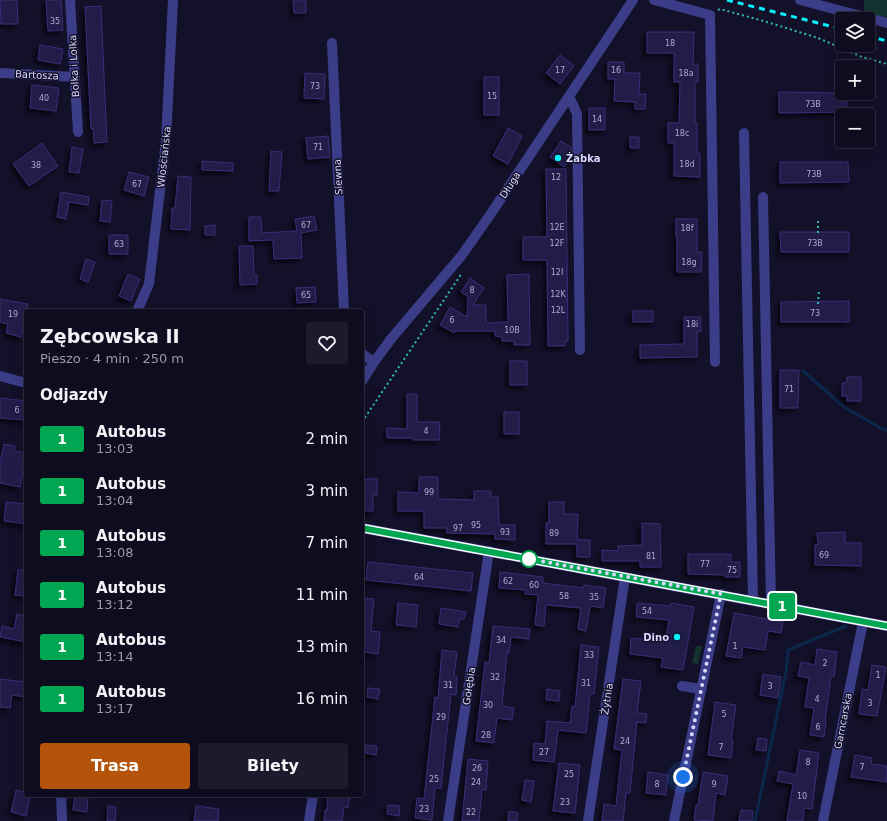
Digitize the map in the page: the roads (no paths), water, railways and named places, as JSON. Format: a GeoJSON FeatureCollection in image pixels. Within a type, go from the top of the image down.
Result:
{"type":"FeatureCollection","features":[{"type":"Feature","properties":{"kind":"street","name":"Bolka i Lolka"},"geometry":{"type":"LineString","coordinates":[[70,0],[78,132]]}},
{"type":"Feature","properties":{"kind":"street","name":"Włościańska"},"geometry":{"type":"LineString","coordinates":[[137,309],[149,284],[166,140],[173,0]]}},
{"type":"Feature","properties":{"kind":"street","name":"Długa"},"geometry":{"type":"LineString","coordinates":[[374,362],[391,339],[462,255],[633,0]]}},
{"type":"Feature","properties":{"kind":"street"},"geometry":{"type":"LineString","coordinates":[[654,0],[710,15],[715,362]]}},
{"type":"Feature","properties":{"kind":"street"},"geometry":{"type":"LineString","coordinates":[[800,0],[887,23]]}},
{"type":"Feature","properties":{"kind":"street","name":"Siewna"},"geometry":{"type":"LineString","coordinates":[[332,43],[344,309]]}},
{"type":"Feature","properties":{"kind":"street","name":"Bartosza"},"geometry":{"type":"LineString","coordinates":[[0,73],[75,76]]}},
{"type":"Feature","properties":{"kind":"street"},"geometry":{"type":"LineString","coordinates":[[569,96],[577,114],[580,350]]}},
{"type":"Feature","properties":{"kind":"street"},"geometry":{"type":"LineString","coordinates":[[744,133],[753,600]]}},
{"type":"Feature","properties":{"kind":"street"},"geometry":{"type":"LineString","coordinates":[[763,197],[771,604]]}},
{"type":"Feature","properties":{"kind":"street"},"geometry":{"type":"LineString","coordinates":[[364,355],[374,362],[364,378]]}},
{"type":"Feature","properties":{"kind":"street"},"geometry":{"type":"LineString","coordinates":[[0,376],[24,382]]}},
{"type":"Feature","properties":{"kind":"street"},"geometry":{"type":"LineString","coordinates":[[364,528],[887,626]]}},
{"type":"Feature","properties":{"kind":"street","name":"Gołębia"},"geometry":{"type":"LineString","coordinates":[[448,821],[489,551]]}},
{"type":"Feature","properties":{"kind":"street","name":"Żytnia"},"geometry":{"type":"LineString","coordinates":[[588,821],[625,577]]}},
{"type":"Feature","properties":{"kind":"street"},"geometry":{"type":"LineString","coordinates":[[674,821],[721,594]]}},
{"type":"Feature","properties":{"kind":"street","name":"Garncarska"},"geometry":{"type":"LineString","coordinates":[[823,821],[863,622]]}},
{"type":"Feature","properties":{"kind":"street"},"geometry":{"type":"LineString","coordinates":[[682,686],[701,689]]}},
{"type":"Feature","properties":{"kind":"street"},"geometry":{"type":"LineString","coordinates":[[61,797],[62,821]]}},
{"type":"Feature","properties":{"kind":"street"},"geometry":{"type":"LineString","coordinates":[[309,821],[313,797]]}},
{"type":"Feature","properties":{"kind":"waterway"},"geometry":{"type":"LineString","coordinates":[[803,371],[844,407],[882,429],[887,430]]}},
{"type":"Feature","properties":{"kind":"waterway"},"geometry":{"type":"LineString","coordinates":[[755,821],[786,672],[788,650],[846,626]]}},
{"type":"Feature","properties":{"kind":"railway"},"geometry":{"type":"LineString","coordinates":[[727,0],[835,27]]}},
{"type":"Feature","properties":{"kind":"railway"},"geometry":{"type":"LineString","coordinates":[[875,38],[887,41]]}},
{"type":"Feature","properties":{"kind":"place","name":"Żabka"},"geometry":{"type":"Point","coordinates":[558,158]}},
{"type":"Feature","properties":{"kind":"place","name":"Dino"},"geometry":{"type":"Point","coordinates":[677,637]}}]}
